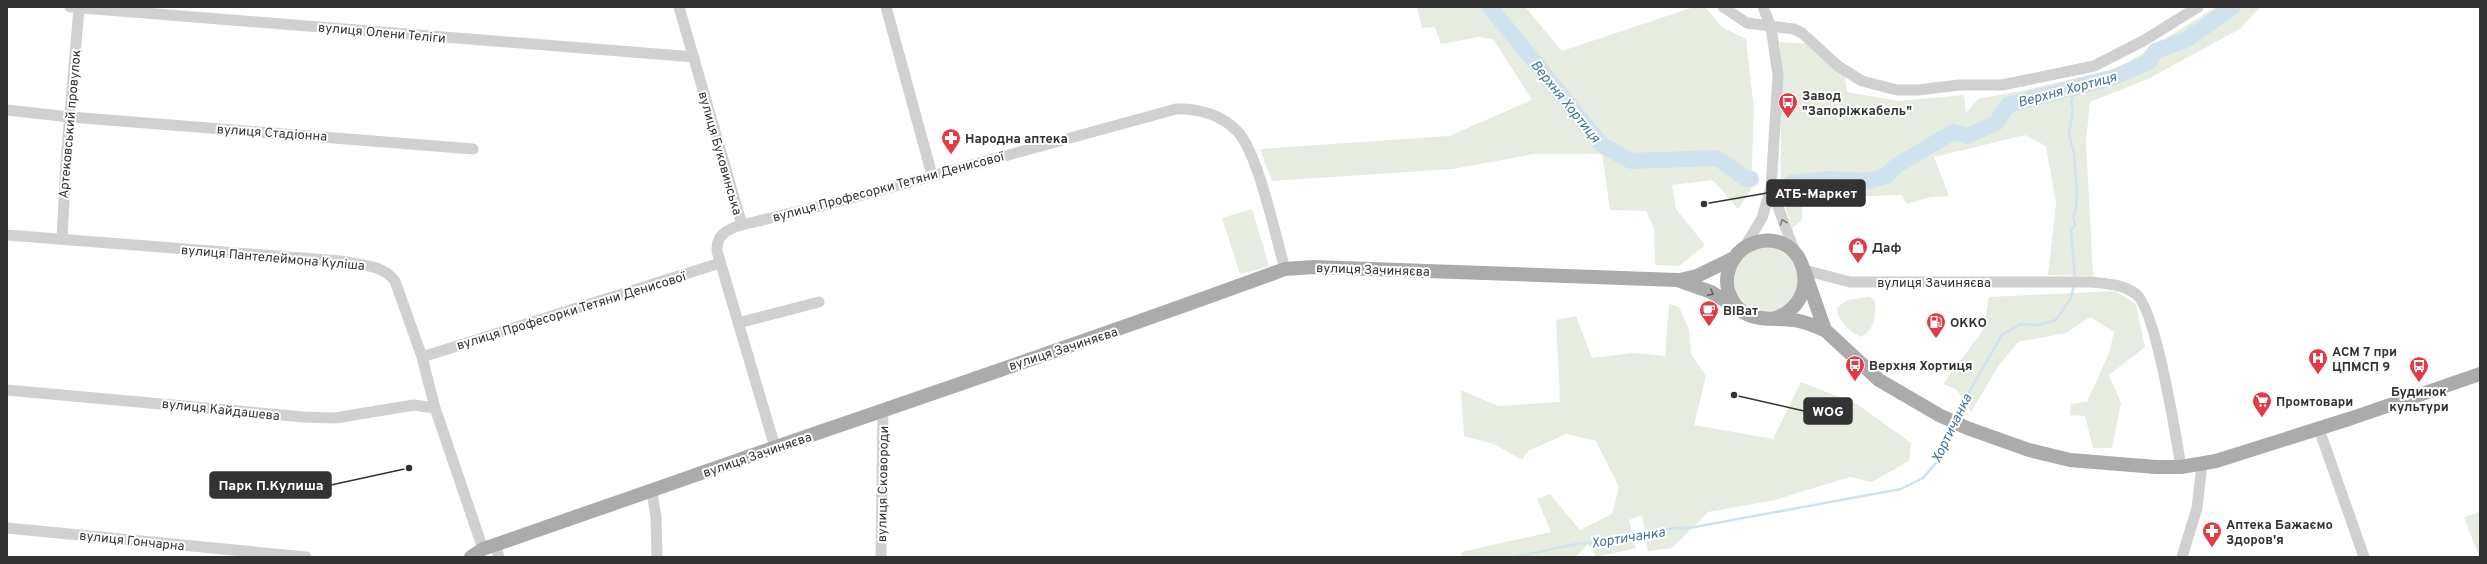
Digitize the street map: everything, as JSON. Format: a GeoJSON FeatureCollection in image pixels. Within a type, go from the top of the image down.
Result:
{"type":"FeatureCollection","features":[{"type":"Feature","properties":{"kind":"main road"},"geometry":{"type":"LineString","coordinates":[[1677,280],[1697,276],[1734,258],[1744,248],[1752,244],[1768,241],[1783,245],[1796,255],[1804,270],[1825,330]]}},
{"type":"Feature","properties":{"kind":"main road"},"geometry":{"type":"LineString","coordinates":[[1734,258],[1727,274],[1727,286],[1731,298],[1742,312]]}},
{"type":"Feature","properties":{"kind":"main road","name":"вулиця Зачиняєва"},"geometry":{"type":"LineString","coordinates":[[471,557],[775,447],[883,412],[996,370],[1106,335],[1285,269],[1314,267],[1677,280]]}},
{"type":"Feature","properties":{"kind":"main road"},"geometry":{"type":"LineString","coordinates":[[1773,319],[1788,313],[1799,301],[1805,286],[1804,270]]}},
{"type":"Feature","properties":{"kind":"main road"},"geometry":{"type":"LineString","coordinates":[[1677,280],[1711,292],[1742,312],[1757,318],[1793,320],[1825,330],[1879,380],[1939,415],[1967,428],[2029,450],[2070,460],[2181,467],[2202,464],[2232,457],[2319,429],[2480,374]]}},
{"type":"Feature","properties":{"kind":"street","name":"вулиця Олени Теліги"},"geometry":{"type":"LineString","coordinates":[[74,7],[694,57]]}},
{"type":"Feature","properties":{"kind":"street","name":"Артековський провулок"},"geometry":{"type":"LineString","coordinates":[[62,239],[70,117],[74,7]]}},
{"type":"Feature","properties":{"kind":"street","name":"вулиця Буковинська"},"geometry":{"type":"LineString","coordinates":[[679,7],[742,225],[726,230],[718,241],[717,251],[775,447]]}},
{"type":"Feature","properties":{"kind":"street"},"geometry":{"type":"LineString","coordinates":[[886,7],[932,175]]}},
{"type":"Feature","properties":{"kind":"street"},"geometry":{"type":"LineString","coordinates":[[1723,7],[1747,23],[1794,29],[1802,33],[1838,66],[1862,81],[1897,90],[1918,90],[1959,85],[2002,85],[2094,66],[2143,41],[2198,7]]}},
{"type":"Feature","properties":{"kind":"street"},"geometry":{"type":"LineString","coordinates":[[1744,248],[1762,218],[1771,188],[1778,75],[1771,27],[1763,7]]}},
{"type":"Feature","properties":{"kind":"street","name":"вулиця Професорки Тетяни Денисової"},"geometry":{"type":"LineString","coordinates":[[742,225],[1176,109],[1188,109],[1211,114],[1239,133],[1252,158],[1285,269]]}},
{"type":"Feature","properties":{"kind":"street","name":"вулиця Стадіонна"},"geometry":{"type":"LineString","coordinates":[[7,110],[70,117],[473,149]]}},
{"type":"Feature","properties":{"kind":"street"},"geometry":{"type":"LineString","coordinates":[[1771,188],[1796,255]]}},
{"type":"Feature","properties":{"kind":"street","name":"вулиця Пантелеймона Куліша"},"geometry":{"type":"LineString","coordinates":[[7,235],[340,261],[378,268],[388,273],[395,281],[422,357],[435,408],[492,550]]}},
{"type":"Feature","properties":{"kind":"street","name":"вулиця Професорки Тетяни Денисової"},"geometry":{"type":"LineString","coordinates":[[422,357],[720,263]]}},
{"type":"Feature","properties":{"kind":"street","name":"вулиця Зачиняєва"},"geometry":{"type":"LineString","coordinates":[[1804,270],[1850,282],[2081,282],[2119,286],[2136,295],[2142,302],[2167,390],[2181,467]]}},
{"type":"Feature","properties":{"kind":"street"},"geometry":{"type":"LineString","coordinates":[[738,323],[819,302]]}},
{"type":"Feature","properties":{"kind":"street","name":"вулиця Кайдашева"},"geometry":{"type":"LineString","coordinates":[[7,390],[304,417],[336,418],[414,405],[435,408]]}},
{"type":"Feature","properties":{"kind":"street","name":"вулиця Сковороди"},"geometry":{"type":"LineString","coordinates":[[881,557],[883,412]]}},
{"type":"Feature","properties":{"kind":"street"},"geometry":{"type":"LineString","coordinates":[[2319,429],[2364,557]]}},
{"type":"Feature","properties":{"kind":"street"},"geometry":{"type":"LineString","coordinates":[[2182,557],[2198,508],[2202,464]]}},
{"type":"Feature","properties":{"kind":"street"},"geometry":{"type":"LineString","coordinates":[[652,491],[656,517],[657,557]]}},
{"type":"Feature","properties":{"kind":"street","name":"вулиця Гончарна"},"geometry":{"type":"LineString","coordinates":[[7,528],[306,557]]}},
{"type":"Feature","properties":{"kind":"shaded area"},"geometry":{"type":"Polygon","coordinates":[[[1417,7],[1525,7],[1562,51],[1694,7],[1705,7],[1722,27],[1746,39],[1754,109],[1751,190],[1738,209],[1713,180],[1672,185],[1676,209],[1705,245],[1679,266],[1655,265],[1654,228],[1646,211],[1610,210],[1602,154],[1534,154],[1453,169],[1272,181],[1260,149],[1449,136],[1532,100],[1493,39],[1479,37],[1441,44],[1435,27],[1422,28],[1417,7]]]}},
{"type":"Feature","properties":{"kind":"shaded area"},"geometry":{"type":"Polygon","coordinates":[[[2216,7],[2260,7],[2240,29],[2148,79],[2090,102],[2086,141],[2093,276],[2048,275],[2056,203],[2046,146],[2025,135],[1934,157],[1949,196],[1931,197],[1907,204],[1901,195],[1803,198],[1802,220],[1792,228],[1781,192],[1780,42],[1814,44],[1844,70],[1847,92],[1899,101],[1964,95],[1966,113],[1978,99],[2026,90],[2119,68],[2216,7]]]}},
{"type":"Feature","properties":{"kind":"shaded area"},"geometry":{"type":"Polygon","coordinates":[[[1252,209],[1269,266],[1240,274],[1222,218],[1252,209]]]}},
{"type":"Feature","properties":{"kind":"shaded area"},"geometry":{"type":"Polygon","coordinates":[[[1767,247],[1779,250],[1790,257],[1797,268],[1800,280],[1797,292],[1790,303],[1779,310],[1767,313],[1755,310],[1744,303],[1737,292],[1734,280],[1737,268],[1744,257],[1755,250],[1767,247]]]}},
{"type":"Feature","properties":{"kind":"shaded area"},"geometry":{"type":"Polygon","coordinates":[[[2115,291],[2136,304],[2145,347],[2109,375],[2121,403],[2112,448],[2093,448],[2085,416],[2070,415],[2071,404],[2087,402],[2109,353],[2114,332],[2090,317],[2066,333],[2018,342],[1999,365],[1971,412],[1957,390],[1943,384],[1983,330],[1989,297],[2115,291]]]}},
{"type":"Feature","properties":{"kind":"shaded area"},"geometry":{"type":"Polygon","coordinates":[[[1870,297],[1875,301],[1874,322],[1866,334],[1861,337],[1844,325],[1839,317],[1837,307],[1848,300],[1870,297]]]}},
{"type":"Feature","properties":{"kind":"shaded area"},"geometry":{"type":"Polygon","coordinates":[[[1669,304],[1679,307],[1689,330],[1691,354],[1706,376],[1694,425],[1773,439],[1801,382],[1857,404],[1911,443],[1909,461],[1872,482],[1850,477],[1775,500],[1708,512],[1672,548],[1648,551],[1642,515],[1629,520],[1636,548],[1596,557],[1588,544],[1576,557],[1462,557],[1461,552],[1551,532],[1537,499],[1550,494],[1580,530],[1612,514],[1619,487],[1596,441],[1566,434],[1528,451],[1522,460],[1494,444],[1464,436],[1461,390],[1498,406],[1560,402],[1556,320],[1576,316],[1592,358],[1634,353],[1665,356],[1669,304]]]}},
{"type":"Feature","properties":{"kind":"shaded area"},"geometry":{"type":"Polygon","coordinates":[[[2480,512],[2480,557],[2479,557],[2464,517],[2480,512]]]}},
{"type":"Feature","properties":{"kind":"waterway","name":"Верхня Хортиця"},"geometry":{"type":"LineString","coordinates":[[1490,7],[1602,145],[1631,161],[1717,158],[1745,178],[1751,179]]}},
{"type":"Feature","properties":{"kind":"waterway","name":"Верхня Хортиця"},"geometry":{"type":"LineString","coordinates":[[1795,183],[1791,183],[1830,179],[1868,181],[1886,176],[1896,166],[1953,132],[1967,136],[1996,123],[2008,105],[2114,77],[2149,62],[2155,51],[2186,40],[2233,7]]}},
{"type":"Feature","properties":{"kind":"waterway","name":"Хортичанка"},"geometry":{"type":"LineString","coordinates":[[2075,88],[2071,102],[2073,110],[2069,134],[2074,153],[2077,192],[2076,209],[2073,216],[2075,225],[2071,230],[2075,278]]}},
{"type":"Feature","properties":{"kind":"waterway","name":"Хортичанка"},"geometry":{"type":"LineString","coordinates":[[1958,419],[1970,390],[2002,335],[2020,324],[2038,325],[2056,320],[2071,298],[2074,285]]}},
{"type":"Feature","properties":{"kind":"waterway","name":"Хортичанка"},"geometry":{"type":"LineString","coordinates":[[1514,557],[1581,543],[1598,543],[1616,537],[1675,528],[1689,528],[1901,489],[1923,478],[1937,462],[1954,427]]}},
{"type":"Feature","properties":{"kind":"place","name":"Завод \"Запоріжкабель\""},"geometry":{"type":"Point","coordinates":[1788,119]}},
{"type":"Feature","properties":{"kind":"place","name":"Народна аптека"},"geometry":{"type":"Point","coordinates":[951,155]}},
{"type":"Feature","properties":{"kind":"place","name":"АТБ-Маркет"},"geometry":{"type":"Point","coordinates":[1704,204]}},
{"type":"Feature","properties":{"kind":"place","name":"Даф"},"geometry":{"type":"Point","coordinates":[1858,264]}},
{"type":"Feature","properties":{"kind":"place","name":"ВіВат"},"geometry":{"type":"Point","coordinates":[1709,327]}},
{"type":"Feature","properties":{"kind":"place","name":"ОККО"},"geometry":{"type":"Point","coordinates":[1936,339]}},
{"type":"Feature","properties":{"kind":"place","name":"АСМ 7 при ЦПМСП 9"},"geometry":{"type":"Point","coordinates":[2318,375]}},
{"type":"Feature","properties":{"kind":"place","name":"Верхня Хортиця"},"geometry":{"type":"Point","coordinates":[1855,382]}},
{"type":"Feature","properties":{"kind":"place","name":"Будинок культури"},"geometry":{"type":"Point","coordinates":[2419,383]}},
{"type":"Feature","properties":{"kind":"place","name":"WOG"},"geometry":{"type":"Point","coordinates":[1734,395]}},
{"type":"Feature","properties":{"kind":"place","name":"Промтовари"},"geometry":{"type":"Point","coordinates":[2262,418]}},
{"type":"Feature","properties":{"kind":"place","name":"Парк П.Кулиша"},"geometry":{"type":"Point","coordinates":[409,468]}},
{"type":"Feature","properties":{"kind":"place","name":"Аптека Бажаємо Здоров'я"},"geometry":{"type":"Point","coordinates":[2212,548]}}]}
